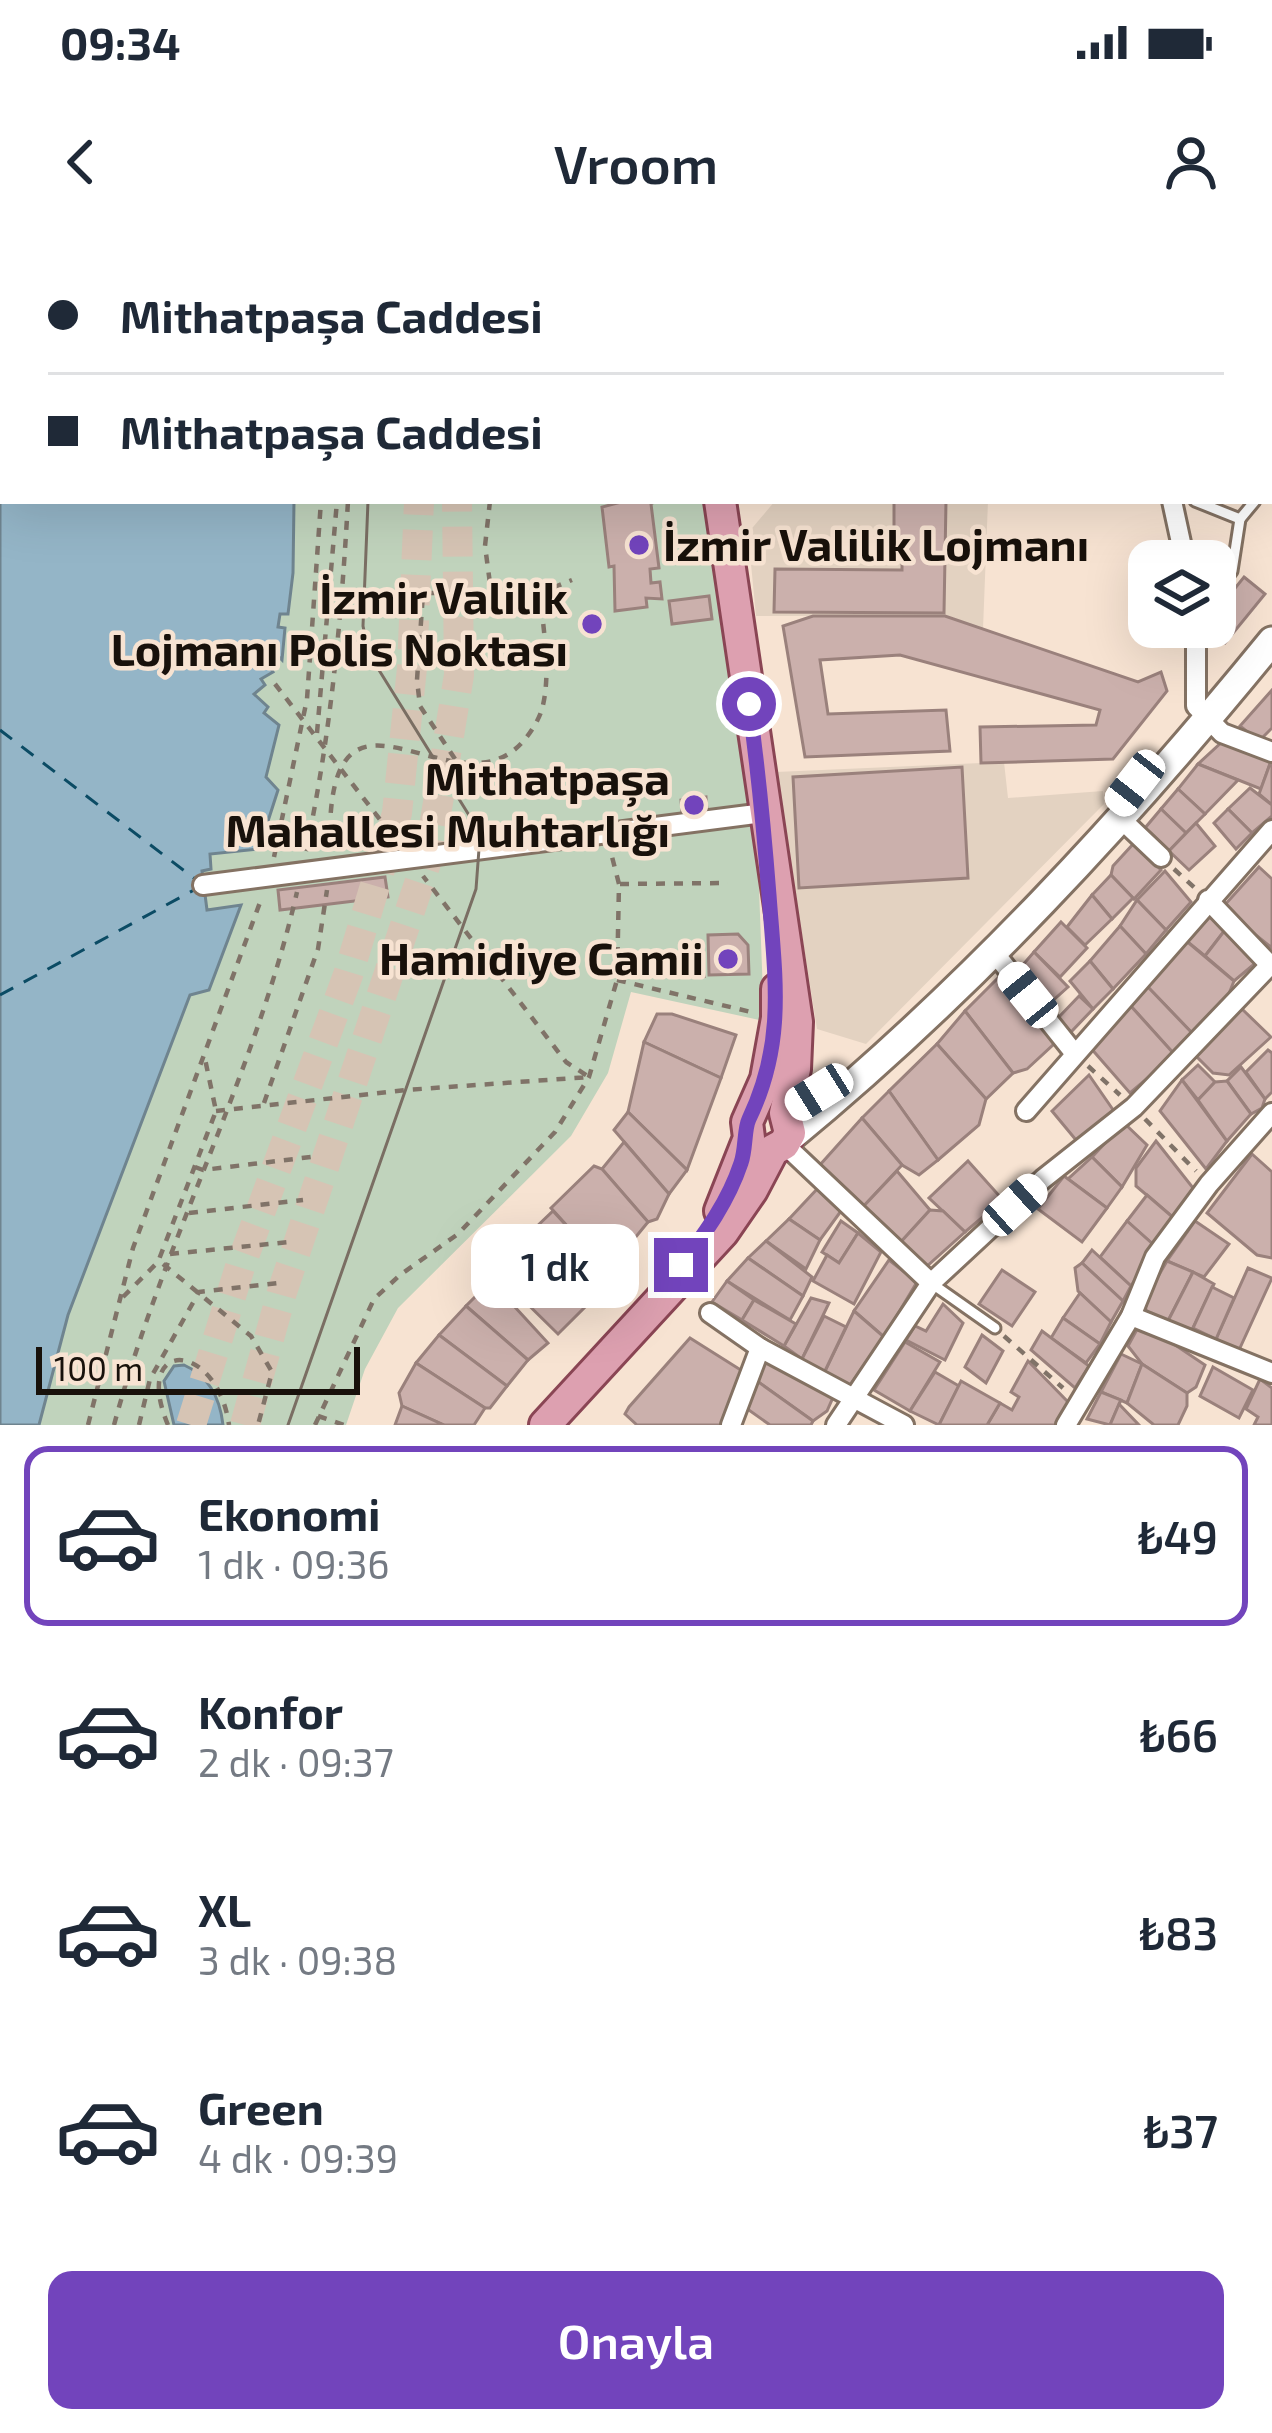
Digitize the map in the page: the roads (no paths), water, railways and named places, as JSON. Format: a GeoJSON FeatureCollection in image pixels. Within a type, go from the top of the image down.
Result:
{"type":"FeatureCollection","features":[{"type":"Feature","properties":{"kind":"main road"},"geometry":{"type":"LineString","coordinates":[[545,1425],[709,1229],[772,1132],[795,1069],[797,1022],[784,912],[764,813],[720,504]]}},
{"type":"Feature","properties":{"kind":"main road"},"geometry":{"type":"LineString","coordinates":[[764,813],[777,1018],[766,1079],[772,1132]]}},
{"type":"Feature","properties":{"kind":"street"},"geometry":{"type":"LineString","coordinates":[[1173,504],[1180,540]]}},
{"type":"Feature","properties":{"kind":"street"},"geometry":{"type":"LineString","coordinates":[[772,1132],[853,1070],[985,944],[1272,641]]}},
{"type":"Feature","properties":{"kind":"street"},"geometry":{"type":"LineString","coordinates":[[1198,648],[1203,713],[1222,733],[1272,752]]}},
{"type":"Feature","properties":{"kind":"street"},"geometry":{"type":"LineString","coordinates":[[772,1132],[860,1079],[993,951],[1121,819],[1203,713]]}},
{"type":"Feature","properties":{"kind":"street"},"geometry":{"type":"LineString","coordinates":[[203,885],[764,813]]}},
{"type":"Feature","properties":{"kind":"street"},"geometry":{"type":"LineString","coordinates":[[1121,819],[1161,857]]}},
{"type":"Feature","properties":{"kind":"street"},"geometry":{"type":"LineString","coordinates":[[1026,1111],[1272,830]]}},
{"type":"Feature","properties":{"kind":"street"},"geometry":{"type":"LineString","coordinates":[[836,1425],[931,1283],[1043,1179],[1134,1107],[1271,964],[1208,900]]}},
{"type":"Feature","properties":{"kind":"street"},"geometry":{"type":"LineString","coordinates":[[993,951],[1075,1054]]}},
{"type":"Feature","properties":{"kind":"street"},"geometry":{"type":"LineString","coordinates":[[1066,1425],[1131,1316],[1155,1257],[1209,1184],[1272,1113]]}},
{"type":"Feature","properties":{"kind":"street"},"geometry":{"type":"LineString","coordinates":[[772,1132],[931,1283]]}},
{"type":"Feature","properties":{"kind":"street"},"geometry":{"type":"LineString","coordinates":[[710,1313],[760,1348],[904,1425]]}},
{"type":"Feature","properties":{"kind":"street"},"geometry":{"type":"LineString","coordinates":[[1131,1316],[1272,1372]]}},
{"type":"Feature","properties":{"kind":"street"},"geometry":{"type":"LineString","coordinates":[[731,1425],[760,1348]]}},
{"type":"Feature","properties":{"kind":"lane"},"geometry":{"type":"LineString","coordinates":[[1202,504],[1240,519]]}},
{"type":"Feature","properties":{"kind":"lane"},"geometry":{"type":"LineString","coordinates":[[1236,545],[1240,519],[1252,504]]}},
{"type":"Feature","properties":{"kind":"lane"},"geometry":{"type":"LineString","coordinates":[[931,1283],[995,1328]]}},
{"type":"Feature","properties":{"kind":"water"},"geometry":{"type":"Polygon","coordinates":[[[0,504],[294,504],[288,614],[280,614],[278,627],[285,628],[282,660],[277,655],[267,662],[273,672],[261,679],[265,685],[254,694],[268,707],[264,713],[279,725],[266,777],[278,790],[259,849],[210,854],[211,869],[202,871],[207,910],[241,905],[209,990],[190,995],[68,1315],[39,1425],[0,1425],[0,504]]]}},
{"type":"Feature","properties":{"kind":"water"},"geometry":{"type":"Polygon","coordinates":[[[184,1365],[212,1389],[223,1425],[174,1425],[164,1381],[174,1366],[184,1365]]]}},
{"type":"Feature","properties":{"kind":"tunnel"},"geometry":{"type":"LineString","coordinates":[[191,1425],[240,1267],[348,975],[397,813],[412,668],[419,504]]}},
{"type":"Feature","properties":{"kind":"tunnel"},"geometry":{"type":"LineString","coordinates":[[245,1425],[282,1292],[430,851],[459,675],[457,504]]}},
{"type":"Feature","properties":{"kind":"tram line"},"geometry":{"type":"LineString","coordinates":[[288,1425],[476,889],[479,849],[472,820],[369,654],[363,626],[368,504]]}},
{"type":"Feature","properties":{"kind":"place","name":"İzmir Valilik Lojmanı"},"geometry":{"type":"Point","coordinates":[639,545]}},
{"type":"Feature","properties":{"kind":"place","name":"İzmir Valilik Lojmanı Polis Noktası"},"geometry":{"type":"Point","coordinates":[592,624]}},
{"type":"Feature","properties":{"kind":"place","name":"Mithatpaşa Mahallesi Muhtarlığı"},"geometry":{"type":"Point","coordinates":[694,805]}},
{"type":"Feature","properties":{"kind":"place","name":"Hamidiye Camii"},"geometry":{"type":"Point","coordinates":[728,959]}}]}
